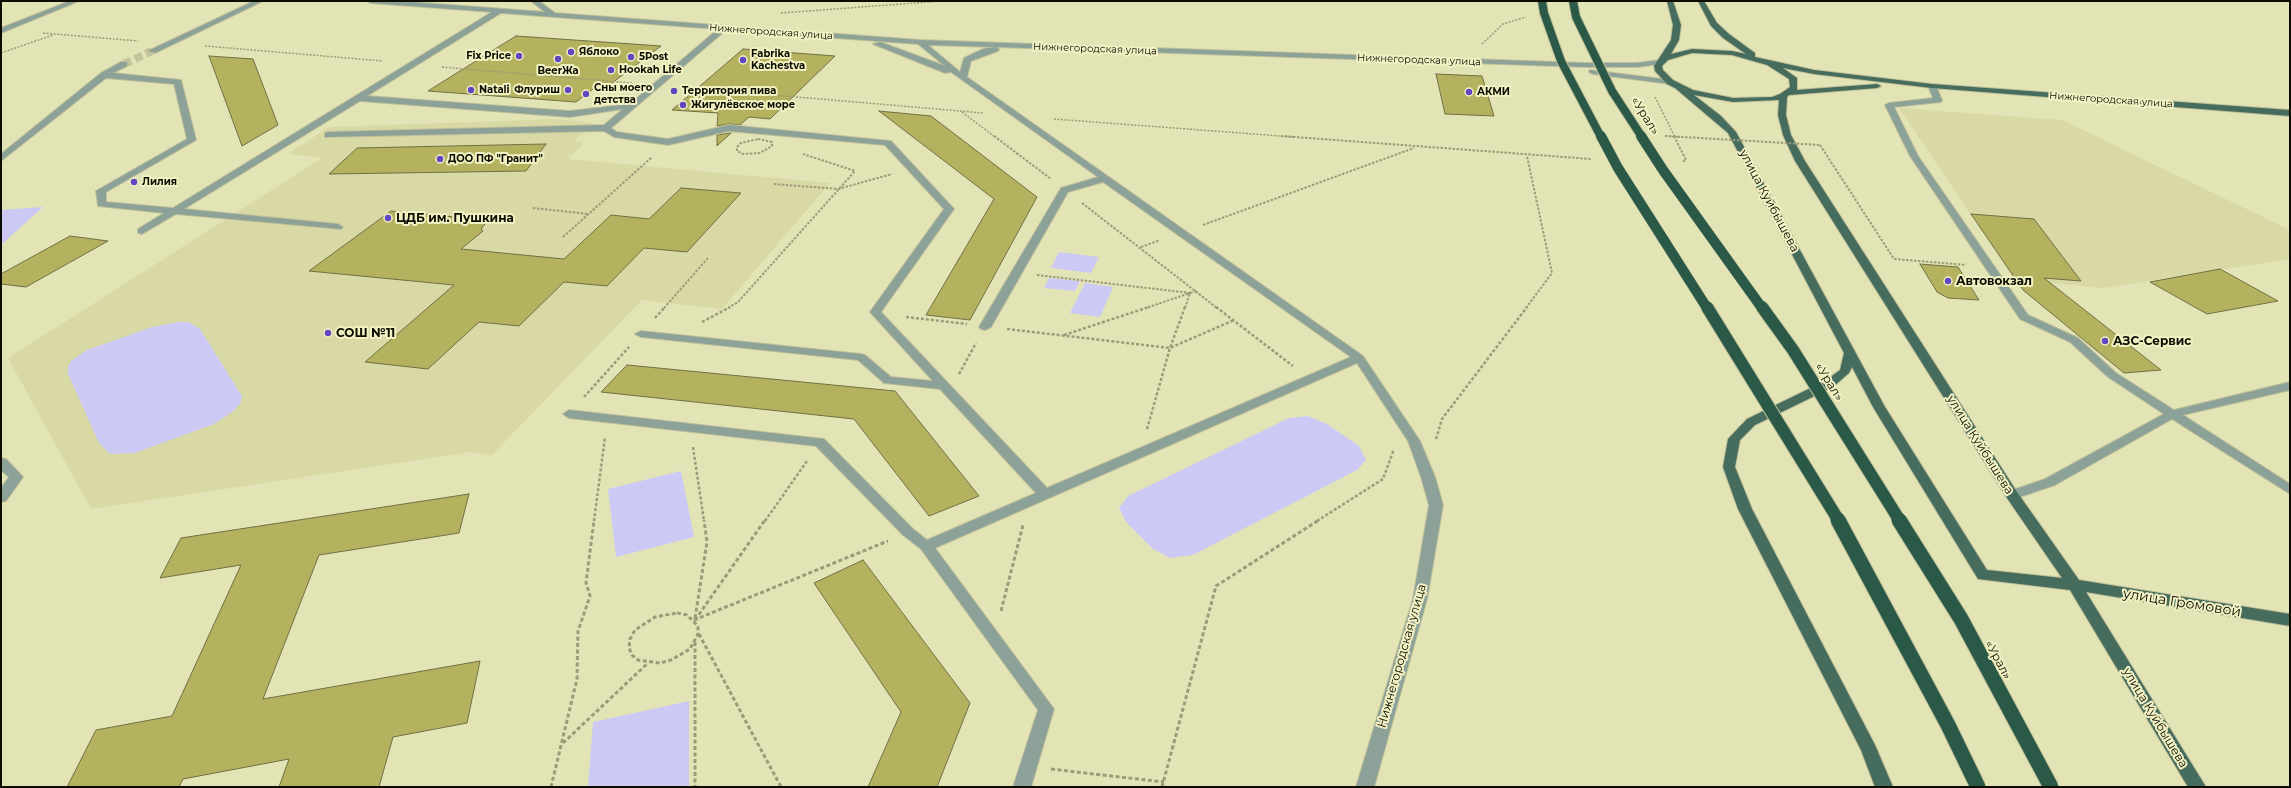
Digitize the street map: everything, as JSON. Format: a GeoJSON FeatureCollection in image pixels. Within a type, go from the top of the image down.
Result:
{"type":"FeatureCollection","features":[{"type":"Feature","properties":{"kind":"highway"},"geometry":{"type":"LineString","coordinates":[[1542,1],[1544,13],[1561,61],[1618,168],[1713,317],[1850,539],[1948,725],[1978,787]]}},
{"type":"Feature","properties":{"kind":"highway","name":"«Урал»"},"geometry":{"type":"LineString","coordinates":[[1573,1],[1576,17],[1612,91],[1663,170],[1793,350],[1961,619],[2051,787]]}},
{"type":"Feature","properties":{"kind":"main road"},"geometry":{"type":"LineString","coordinates":[[1662,60],[1675,40],[1677,25],[1670,1]]}},
{"type":"Feature","properties":{"kind":"main road"},"geometry":{"type":"LineString","coordinates":[[1701,1],[1714,24],[1726,36],[1758,59]]}},
{"type":"Feature","properties":{"kind":"main road"},"geometry":{"type":"LineString","coordinates":[[1662,60],[1681,52],[1705,50],[1732,53],[1770,63]]}},
{"type":"Feature","properties":{"kind":"main road","name":"улица Куйбышева"},"geometry":{"type":"LineString","coordinates":[[1662,60],[1659,71],[1718,118],[1732,132],[1879,407],[1984,574]]}},
{"type":"Feature","properties":{"kind":"main road","name":"улица Куйбышева"},"geometry":{"type":"LineString","coordinates":[[1770,63],[1792,78],[1795,84],[1786,95],[1782,114],[1787,135],[1800,161],[2012,495],[2074,585],[2197,787]]}},
{"type":"Feature","properties":{"kind":"main road","name":"Нижнегородская улица"},"geometry":{"type":"LineString","coordinates":[[1770,63],[1814,72],[1932,86],[2290,113]]}},
{"type":"Feature","properties":{"kind":"main road","name":"Нижнегородская улица"},"geometry":{"type":"LineString","coordinates":[[1675,84],[1704,96],[1734,100],[1762,101],[1786,95],[1854,86],[1932,86]]}},
{"type":"Feature","properties":{"kind":"main road"},"geometry":{"type":"LineString","coordinates":[[1850,352],[1845,371],[1829,384],[1751,422],[1734,439],[1729,467],[1745,509],[1869,750],[1884,787]]}},
{"type":"Feature","properties":{"kind":"main road","name":"улица Громовой"},"geometry":{"type":"LineString","coordinates":[[1984,574],[2074,585],[2290,620]]}},
{"type":"Feature","properties":{"kind":"street"},"geometry":{"type":"LineString","coordinates":[[1,31],[76,1]]}},
{"type":"Feature","properties":{"kind":"street"},"geometry":{"type":"LineString","coordinates":[[152,51],[260,1]]}},
{"type":"Feature","properties":{"kind":"street"},"geometry":{"type":"LineString","coordinates":[[370,1],[556,15]]}},
{"type":"Feature","properties":{"kind":"street","name":"Нижнегородская улица"},"geometry":{"type":"LineString","coordinates":[[534,1],[556,15],[920,42],[1586,65],[1637,65],[1662,60]]}},
{"type":"Feature","properties":{"kind":"street"},"geometry":{"type":"LineString","coordinates":[[142,231],[499,11]]}},
{"type":"Feature","properties":{"kind":"street"},"geometry":{"type":"LineString","coordinates":[[606,128],[629,106],[724,28]]}},
{"type":"Feature","properties":{"kind":"street"},"geometry":{"type":"LineString","coordinates":[[844,37],[886,46],[924,60],[963,78]]}},
{"type":"Feature","properties":{"kind":"street"},"geometry":{"type":"LineString","coordinates":[[920,42],[963,78]]}},
{"type":"Feature","properties":{"kind":"street"},"geometry":{"type":"LineString","coordinates":[[963,78],[967,60],[986,51],[1013,46]]}},
{"type":"Feature","properties":{"kind":"street"},"geometry":{"type":"LineString","coordinates":[[1491,62],[1675,84]]}},
{"type":"Feature","properties":{"kind":"street"},"geometry":{"type":"LineString","coordinates":[[1,158],[104,75],[124,64]]}},
{"type":"Feature","properties":{"kind":"street"},"geometry":{"type":"LineString","coordinates":[[104,75],[178,82],[192,140],[101,191],[101,204],[338,227]]}},
{"type":"Feature","properties":{"kind":"street","name":"Нижнегородская улица"},"geometry":{"type":"LineString","coordinates":[[963,78],[1184,232],[1359,358],[1414,441],[1436,505],[1420,599],[1365,787]]}},
{"type":"Feature","properties":{"kind":"street"},"geometry":{"type":"LineString","coordinates":[[1932,86],[1938,100],[1889,105],[1914,156],[1988,267],[2024,317],[2074,340],[2112,375],[2290,490]]}},
{"type":"Feature","properties":{"kind":"street"},"geometry":{"type":"LineString","coordinates":[[358,98],[570,114],[629,106]]}},
{"type":"Feature","properties":{"kind":"street"},"geometry":{"type":"LineString","coordinates":[[328,134],[606,128],[614,134],[668,142],[729,128],[888,143],[949,209],[875,312],[1045,495]]}},
{"type":"Feature","properties":{"kind":"street"},"geometry":{"type":"LineString","coordinates":[[985,327],[1064,190],[1106,178]]}},
{"type":"Feature","properties":{"kind":"street"},"geometry":{"type":"LineString","coordinates":[[640,334],[861,357],[888,380],[945,389]]}},
{"type":"Feature","properties":{"kind":"street"},"geometry":{"type":"LineString","coordinates":[[926,546],[1359,358]]}},
{"type":"Feature","properties":{"kind":"street"},"geometry":{"type":"LineString","coordinates":[[2012,495],[2050,482],[2173,414],[2290,386]]}},
{"type":"Feature","properties":{"kind":"street"},"geometry":{"type":"LineString","coordinates":[[569,414],[820,442],[908,532],[926,546],[1046,709],[1022,787]]}},
{"type":"Feature","properties":{"kind":"street"},"geometry":{"type":"LineString","coordinates":[[1,462],[16,477],[1,498]]}},
{"type":"Feature","properties":{"kind":"path"},"geometry":{"type":"LineString","coordinates":[[777,14],[942,1]]}},
{"type":"Feature","properties":{"kind":"path"},"geometry":{"type":"LineString","coordinates":[[41,32],[962,112],[1528,156],[1598,159]]}},
{"type":"Feature","properties":{"kind":"path"},"geometry":{"type":"LineString","coordinates":[[1,53],[55,34]]}},
{"type":"Feature","properties":{"kind":"path"},"geometry":{"type":"LineString","coordinates":[[962,112],[1311,379]]}},
{"type":"Feature","properties":{"kind":"path"},"geometry":{"type":"LineString","coordinates":[[1660,136],[1820,145],[1894,259],[1988,267]]}},
{"type":"Feature","properties":{"kind":"path"},"geometry":{"type":"LineString","coordinates":[[563,237],[668,142]]}},
{"type":"Feature","properties":{"kind":"path"},"geometry":{"type":"LineString","coordinates":[[772,144],[780,146]]}},
{"type":"Feature","properties":{"kind":"path"},"geometry":{"type":"LineString","coordinates":[[1140,247],[1416,147]]}},
{"type":"Feature","properties":{"kind":"path"},"geometry":{"type":"LineString","coordinates":[[699,324],[738,302],[838,188],[855,171],[802,154]]}},
{"type":"Feature","properties":{"kind":"path"},"geometry":{"type":"LineString","coordinates":[[1162,787],[1216,586],[1383,479],[1397,441],[1436,440],[1442,419],[1552,273],[1528,156]]}},
{"type":"Feature","properties":{"kind":"path"},"geometry":{"type":"LineString","coordinates":[[774,184],[838,188],[912,169]]}},
{"type":"Feature","properties":{"kind":"path"},"geometry":{"type":"LineString","coordinates":[[533,208],[589,214]]}},
{"type":"Feature","properties":{"kind":"path"},"geometry":{"type":"LineString","coordinates":[[569,414],[708,258]]}},
{"type":"Feature","properties":{"kind":"path"},"geometry":{"type":"LineString","coordinates":[[1016,273],[1190,293]]}},
{"type":"Feature","properties":{"kind":"path"},"geometry":{"type":"LineString","coordinates":[[1062,336],[1197,291]]}},
{"type":"Feature","properties":{"kind":"path"},"geometry":{"type":"LineString","coordinates":[[1139,454],[1170,348],[1190,293]]}},
{"type":"Feature","properties":{"kind":"path"},"geometry":{"type":"LineString","coordinates":[[875,312],[985,327],[1170,348],[1234,320]]}},
{"type":"Feature","properties":{"kind":"path"},"geometry":{"type":"LineString","coordinates":[[945,389],[985,327]]}},
{"type":"Feature","properties":{"kind":"path"},"geometry":{"type":"LineString","coordinates":[[550,787],[577,679],[578,631],[590,596],[586,583],[607,418]]}},
{"type":"Feature","properties":{"kind":"path"},"geometry":{"type":"LineString","coordinates":[[690,428],[707,542],[694,620]]}},
{"type":"Feature","properties":{"kind":"path"},"geometry":{"type":"LineString","coordinates":[[694,620],[820,442]]}},
{"type":"Feature","properties":{"kind":"path"},"geometry":{"type":"LineString","coordinates":[[993,639],[1029,502]]}},
{"type":"Feature","properties":{"kind":"path"},"geometry":{"type":"LineString","coordinates":[[694,620],[908,532]]}},
{"type":"Feature","properties":{"kind":"path"},"geometry":{"type":"LineString","coordinates":[[695,642],[681,655],[671,660],[649,663],[638,660],[632,655],[629,648],[630,639],[635,630],[655,617],[666,614],[687,615],[694,620],[698,626],[698,634],[695,642],[695,787]]}},
{"type":"Feature","properties":{"kind":"path"},"geometry":{"type":"LineString","coordinates":[[698,634],[781,787]]}},
{"type":"Feature","properties":{"kind":"path"},"geometry":{"type":"LineString","coordinates":[[562,743],[649,663]]}},
{"type":"Feature","properties":{"kind":"path"},"geometry":{"type":"LineString","coordinates":[[1028,766],[1164,782]]}},
{"type":"Feature","properties":{"kind":"shaded area"},"geometry":{"type":"Polygon","coordinates":[[[1899,108],[2062,120],[2290,230],[2290,259],[2103,288],[2014,279],[1899,108]]]}},
{"type":"Feature","properties":{"kind":"shaded area","name":"СОШ №11"},"geometry":{"type":"Polygon","coordinates":[[[556,119],[594,123],[574,141],[584,143],[568,159],[830,183],[722,309],[642,300],[492,455],[471,452],[91,509],[8,358],[322,158],[288,154],[329,127],[556,119]]]}},
{"type":"Feature","properties":{"kind":"shaded area"},"geometry":{"type":"Polygon","coordinates":[[[43,207],[1,245],[1,210],[43,207]]]}},
{"type":"Feature","properties":{"kind":"shaded area"},"geometry":{"type":"Polygon","coordinates":[[[1059,252],[1099,257],[1091,273],[1051,268],[1059,252]]]}},
{"type":"Feature","properties":{"kind":"shaded area"},"geometry":{"type":"Polygon","coordinates":[[[1049,278],[1080,281],[1075,291],[1044,288],[1049,278]]]}},
{"type":"Feature","properties":{"kind":"shaded area"},"geometry":{"type":"Polygon","coordinates":[[[1085,283],[1113,287],[1100,317],[1070,313],[1085,283]]]}},
{"type":"Feature","properties":{"kind":"shaded area"},"geometry":{"type":"Polygon","coordinates":[[[179,322],[189,322],[200,329],[242,396],[241,402],[235,410],[214,424],[135,453],[110,454],[99,443],[68,374],[68,367],[71,361],[87,350],[152,327],[179,322]]]}},
{"type":"Feature","properties":{"kind":"shaded area"},"geometry":{"type":"Polygon","coordinates":[[[1308,416],[1327,424],[1359,446],[1366,460],[1357,470],[1193,555],[1170,558],[1153,549],[1126,522],[1119,508],[1128,496],[1289,418],[1308,416]]]}},
{"type":"Feature","properties":{"kind":"shaded area"},"geometry":{"type":"Polygon","coordinates":[[[681,471],[694,537],[616,557],[608,489],[681,471]]]}},
{"type":"Feature","properties":{"kind":"shaded area"},"geometry":{"type":"Polygon","coordinates":[[[689,701],[689,787],[588,787],[593,722],[689,701]]]}},
{"type":"Feature","properties":{"kind":"building"},"geometry":{"type":"Polygon","coordinates":[[[516,36],[661,46],[608,86],[597,86],[576,102],[428,91],[516,36]]]}},
{"type":"Feature","properties":{"kind":"building"},"geometry":{"type":"Polygon","coordinates":[[[743,49],[835,56],[770,119],[749,117],[740,125],[729,124],[717,126],[718,113],[672,110],[743,49]]]}},
{"type":"Feature","properties":{"kind":"building"},"geometry":{"type":"Polygon","coordinates":[[[209,56],[253,59],[278,125],[242,146],[209,56]]]}},
{"type":"Feature","properties":{"kind":"building","name":"АКМИ"},"geometry":{"type":"Polygon","coordinates":[[[1436,74],[1482,76],[1494,116],[1445,114],[1436,74]]]}},
{"type":"Feature","properties":{"kind":"building"},"geometry":{"type":"Polygon","coordinates":[[[879,111],[931,116],[1037,197],[970,320],[926,315],[994,199],[879,111]]]}},
{"type":"Feature","properties":{"kind":"building"},"geometry":{"type":"Polygon","coordinates":[[[731,133],[717,146],[717,135],[731,133]]]}},
{"type":"Feature","properties":{"kind":"building","name":"ДОО ПФ \"Гранит\""},"geometry":{"type":"Polygon","coordinates":[[[546,144],[526,171],[329,174],[357,148],[546,144]]]}},
{"type":"Feature","properties":{"kind":"building"},"geometry":{"type":"Polygon","coordinates":[[[681,188],[741,193],[687,252],[644,248],[607,286],[564,282],[519,326],[479,322],[428,369],[365,362],[454,285],[309,271],[391,211],[488,220],[481,229],[483,231],[461,249],[564,259],[611,215],[649,219],[681,188]]]}},
{"type":"Feature","properties":{"kind":"building"},"geometry":{"type":"Polygon","coordinates":[[[1971,214],[2034,219],[2081,281],[2044,278],[2161,370],[2124,373],[2023,290],[1971,214]]]}},
{"type":"Feature","properties":{"kind":"building"},"geometry":{"type":"Polygon","coordinates":[[[70,236],[108,241],[26,287],[1,284],[1,274],[70,236]]]}},
{"type":"Feature","properties":{"kind":"building","name":"Автовокзал"},"geometry":{"type":"Polygon","coordinates":[[[1920,264],[1958,267],[1979,300],[1948,298],[1937,292],[1920,264]]]}},
{"type":"Feature","properties":{"kind":"building"},"geometry":{"type":"Polygon","coordinates":[[[2220,269],[2278,301],[2207,314],[2150,282],[2220,269]]]}},
{"type":"Feature","properties":{"kind":"building"},"geometry":{"type":"Polygon","coordinates":[[[627,365],[895,391],[979,496],[929,516],[854,419],[601,392],[627,365]]]}},
{"type":"Feature","properties":{"kind":"building"},"geometry":{"type":"Polygon","coordinates":[[[469,494],[459,533],[319,555],[263,699],[480,661],[467,723],[393,737],[379,787],[279,787],[289,759],[183,779],[179,787],[67,787],[96,730],[172,716],[241,565],[160,578],[181,538],[469,494]]]}},
{"type":"Feature","properties":{"kind":"building"},"geometry":{"type":"Polygon","coordinates":[[[863,560],[970,703],[937,787],[868,787],[901,712],[814,583],[863,560]]]}},
{"type":"Feature","properties":{"kind":"tunnel"},"geometry":{"type":"LineString","coordinates":[[124,64],[152,51]]}},
{"type":"Feature","properties":{"kind":"place","name":"Яблоко"},"geometry":{"type":"Point","coordinates":[571,52]}},
{"type":"Feature","properties":{"kind":"place","name":"Fix Price"},"geometry":{"type":"Point","coordinates":[519,56]}},
{"type":"Feature","properties":{"kind":"place","name":"5Post"},"geometry":{"type":"Point","coordinates":[631,57]}},
{"type":"Feature","properties":{"kind":"place","name":"BeerЖа"},"geometry":{"type":"Point","coordinates":[558,59]}},
{"type":"Feature","properties":{"kind":"place","name":"Fabrika Kachestva"},"geometry":{"type":"Point","coordinates":[743,60]}},
{"type":"Feature","properties":{"kind":"place","name":"Hookah Life"},"geometry":{"type":"Point","coordinates":[611,70]}},
{"type":"Feature","properties":{"kind":"place","name":"Natali"},"geometry":{"type":"Point","coordinates":[471,90]}},
{"type":"Feature","properties":{"kind":"place","name":"Флуриш"},"geometry":{"type":"Point","coordinates":[568,90]}},
{"type":"Feature","properties":{"kind":"place","name":"Территория пива"},"geometry":{"type":"Point","coordinates":[674,91]}},
{"type":"Feature","properties":{"kind":"place","name":"АКМИ"},"geometry":{"type":"Point","coordinates":[1469,92]}},
{"type":"Feature","properties":{"kind":"place","name":"Сны моего детства"},"geometry":{"type":"Point","coordinates":[586,94]}},
{"type":"Feature","properties":{"kind":"place","name":"Жигулёвское море"},"geometry":{"type":"Point","coordinates":[683,105]}},
{"type":"Feature","properties":{"kind":"place","name":"ДОО ПФ \"Гранит\""},"geometry":{"type":"Point","coordinates":[440,159]}},
{"type":"Feature","properties":{"kind":"place","name":"Лилия"},"geometry":{"type":"Point","coordinates":[134,182]}},
{"type":"Feature","properties":{"kind":"place","name":"ЦДБ им. Пушкина"},"geometry":{"type":"Point","coordinates":[388,218]}},
{"type":"Feature","properties":{"kind":"place","name":"Автовокзал"},"geometry":{"type":"Point","coordinates":[1948,281]}},
{"type":"Feature","properties":{"kind":"place","name":"СОШ №11"},"geometry":{"type":"Point","coordinates":[328,333]}},
{"type":"Feature","properties":{"kind":"place","name":"АЗС-Сервис"},"geometry":{"type":"Point","coordinates":[2105,341]}}]}
